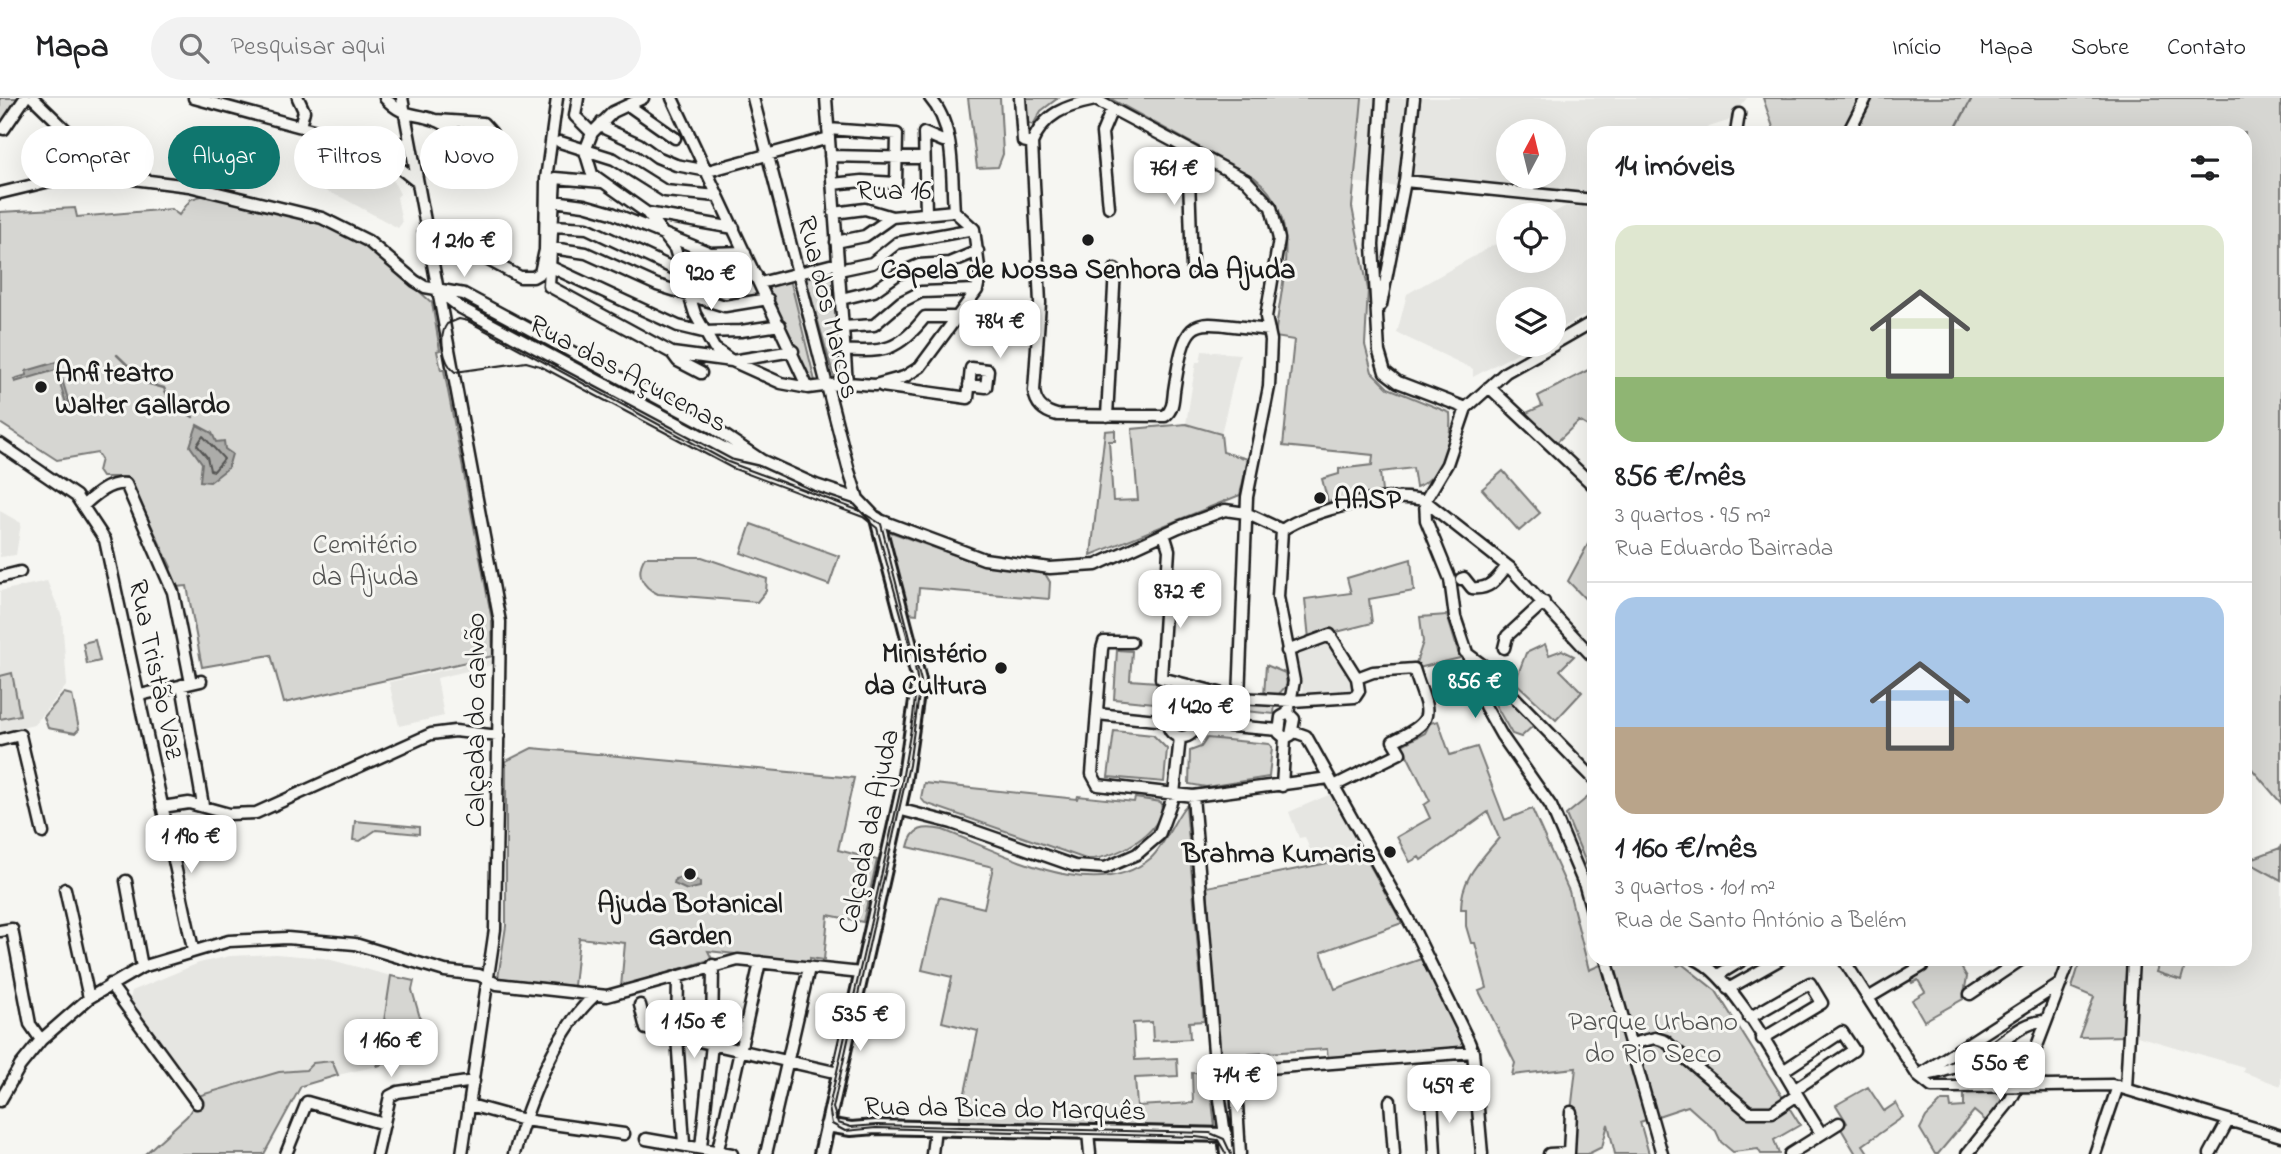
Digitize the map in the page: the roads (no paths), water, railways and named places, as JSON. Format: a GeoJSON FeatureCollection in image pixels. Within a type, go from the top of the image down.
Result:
{"type":"FeatureCollection","features":[{"type":"Feature","properties":{"kind":"street"},"geometry":{"type":"LineString","coordinates":[[0,128],[4,129],[25,98]]}},
{"type":"Feature","properties":{"kind":"street"},"geometry":{"type":"LineString","coordinates":[[33,98],[62,126]]}},
{"type":"Feature","properties":{"kind":"street"},"geometry":{"type":"LineString","coordinates":[[194,98],[296,126]]}},
{"type":"Feature","properties":{"kind":"street"},"geometry":{"type":"LineString","coordinates":[[298,98],[304,111],[300,126]]}},
{"type":"Feature","properties":{"kind":"street"},"geometry":{"type":"LineString","coordinates":[[385,98],[404,114],[435,120],[483,123],[492,133],[490,142],[477,144],[435,120]]}},
{"type":"Feature","properties":{"kind":"street","name":"Calçada do Galvão"},"geometry":{"type":"LineString","coordinates":[[402,98],[424,231],[499,615],[495,929],[462,1154]]}},
{"type":"Feature","properties":{"kind":"street"},"geometry":{"type":"LineString","coordinates":[[424,231],[438,233],[520,276],[527,278],[540,274],[545,250],[546,179],[557,98]]}},
{"type":"Feature","properties":{"kind":"street"},"geometry":{"type":"LineString","coordinates":[[578,98],[575,116],[592,133]]}},
{"type":"Feature","properties":{"kind":"street"},"geometry":{"type":"LineString","coordinates":[[643,98],[602,122],[592,133],[585,151],[592,174],[647,213],[668,237],[703,332],[714,348],[732,361],[782,383],[808,388],[847,383],[968,398],[969,385]]}},
{"type":"Feature","properties":{"kind":"street"},"geometry":{"type":"LineString","coordinates":[[672,98],[793,351],[808,388]]}},
{"type":"Feature","properties":{"kind":"street","name":"Rua dos Marcos"},"geometry":{"type":"LineString","coordinates":[[753,98],[858,499],[877,520]]}},
{"type":"Feature","properties":{"kind":"street"},"geometry":{"type":"LineString","coordinates":[[825,98],[847,383]]}},
{"type":"Feature","properties":{"kind":"street"},"geometry":{"type":"LineString","coordinates":[[875,385],[904,377],[920,367],[960,317],[977,290],[978,251],[974,229],[954,211],[949,142],[937,106],[930,98]]}},
{"type":"Feature","properties":{"kind":"street"},"geometry":{"type":"LineString","coordinates":[[1020,98],[1023,141],[1032,143]]}},
{"type":"Feature","properties":{"kind":"street"},"geometry":{"type":"LineString","coordinates":[[1382,98],[1373,245],[1379,352],[1385,372],[1398,382],[1466,408]]}},
{"type":"Feature","properties":{"kind":"street"},"geometry":{"type":"LineString","coordinates":[[1378,318],[1405,181],[1414,98],[1407,98]]}},
{"type":"Feature","properties":{"kind":"street"},"geometry":{"type":"LineString","coordinates":[[1852,126],[1866,98]]}},
{"type":"Feature","properties":{"kind":"street"},"geometry":{"type":"LineString","coordinates":[[1239,698],[1246,513],[1268,399],[1271,340],[1269,330],[1266,317],[1279,246],[1275,216],[1265,198],[1246,180],[1094,99],[1061,109],[1038,129],[1032,143],[1040,303],[1034,396],[1048,413],[1155,418],[1168,414],[1183,339],[1195,327],[1205,323],[1269,330]]}},
{"type":"Feature","properties":{"kind":"street"},"geometry":{"type":"LineString","coordinates":[[628,105],[675,138]]}},
{"type":"Feature","properties":{"kind":"street"},"geometry":{"type":"LineString","coordinates":[[1109,207],[1102,133],[1112,109]]}},
{"type":"Feature","properties":{"kind":"street"},"geometry":{"type":"LineString","coordinates":[[1737,126],[1739,114]]}},
{"type":"Feature","properties":{"kind":"street"},"geometry":{"type":"LineString","coordinates":[[602,122],[606,129],[639,144],[657,157],[676,165],[708,171],[828,133],[897,134],[896,183],[862,181],[832,184]]}},
{"type":"Feature","properties":{"kind":"street"},"geometry":{"type":"LineString","coordinates":[[926,213],[924,133],[943,141]]}},
{"type":"Feature","properties":{"kind":"street"},"geometry":{"type":"LineString","coordinates":[[560,142],[614,159],[665,191],[717,196]]}},
{"type":"Feature","properties":{"kind":"street"},"geometry":{"type":"LineString","coordinates":[[830,156],[924,158]]}},
{"type":"Feature","properties":{"kind":"street"},"geometry":{"type":"LineString","coordinates":[[1192,268],[1189,185],[1191,172],[1201,157]]}},
{"type":"Feature","properties":{"kind":"street"},"geometry":{"type":"LineString","coordinates":[[406,174],[415,181]]}},
{"type":"Feature","properties":{"kind":"street"},"geometry":{"type":"LineString","coordinates":[[602,182],[555,178],[549,286],[672,353],[678,360],[701,373]]}},
{"type":"Feature","properties":{"kind":"street"},"geometry":{"type":"LineString","coordinates":[[1405,181],[1587,199]]}},
{"type":"Feature","properties":{"kind":"street","name":"Rua das Açucenas"},"geometry":{"type":"LineString","coordinates":[[154,182],[189,186],[314,215],[354,232],[415,281],[436,289],[464,294],[722,433],[761,460],[816,485],[858,499]]}},
{"type":"Feature","properties":{"kind":"street","name":"Rua das Açucenas"},"geometry":{"type":"LineString","coordinates":[[0,193],[21,188]]}},
{"type":"Feature","properties":{"kind":"street"},"geometry":{"type":"LineString","coordinates":[[554,201],[612,212],[710,253],[746,252]]}},
{"type":"Feature","properties":{"kind":"street","name":"Rua 16"},"geometry":{"type":"LineString","coordinates":[[834,213],[865,209],[892,217],[954,211]]}},
{"type":"Feature","properties":{"kind":"street"},"geometry":{"type":"LineString","coordinates":[[647,213],[734,228]]}},
{"type":"Feature","properties":{"kind":"street"},"geometry":{"type":"LineString","coordinates":[[836,242],[865,236],[892,217]]}},
{"type":"Feature","properties":{"kind":"street"},"geometry":{"type":"LineString","coordinates":[[553,226],[587,228],[683,273],[722,280],[758,279],[872,263],[897,243],[974,229]]}},
{"type":"Feature","properties":{"kind":"street"},"geometry":{"type":"LineString","coordinates":[[1373,245],[1378,254],[1390,257]]}},
{"type":"Feature","properties":{"kind":"street"},"geometry":{"type":"LineString","coordinates":[[552,248],[586,253],[690,297],[725,306],[768,299]]}},
{"type":"Feature","properties":{"kind":"street"},"geometry":{"type":"LineString","coordinates":[[841,299],[874,291],[898,274],[919,265],[949,263],[978,251]]}},
{"type":"Feature","properties":{"kind":"street"},"geometry":{"type":"LineString","coordinates":[[551,267],[678,326],[703,332],[741,331],[780,325]]}},
{"type":"Feature","properties":{"kind":"street"},"geometry":{"type":"LineString","coordinates":[[1107,416],[1115,269]]}},
{"type":"Feature","properties":{"kind":"street"},"geometry":{"type":"LineString","coordinates":[[843,327],[874,325],[901,302],[921,292],[977,290]]}},
{"type":"Feature","properties":{"kind":"street"},"geometry":{"type":"LineString","coordinates":[[845,351],[876,354],[910,337],[925,317],[960,317]]}},
{"type":"Feature","properties":{"kind":"street"},"geometry":{"type":"LineString","coordinates":[[1566,338],[1587,325]]}},
{"type":"Feature","properties":{"kind":"street"},"geometry":{"type":"LineString","coordinates":[[672,353],[732,361],[793,351]]}},
{"type":"Feature","properties":{"kind":"street"},"geometry":{"type":"LineString","coordinates":[[1533,357],[1506,372],[1466,408],[1447,464],[1424,501],[1426,520],[1450,579],[1455,617],[1465,652],[1485,706],[1551,806],[1587,890]]}},
{"type":"Feature","properties":{"kind":"street"},"geometry":{"type":"LineString","coordinates":[[1489,387],[1587,479]]}},
{"type":"Feature","properties":{"kind":"street","name":"Rua Tristão Vaz"},"geometry":{"type":"LineString","coordinates":[[0,444],[56,480],[84,505],[98,525],[110,554],[193,949]]}},
{"type":"Feature","properties":{"kind":"street"},"geometry":{"type":"LineString","coordinates":[[84,505],[105,489],[119,483],[125,484],[164,568],[173,592],[191,683],[203,805]]}},
{"type":"Feature","properties":{"kind":"street"},"geometry":{"type":"LineString","coordinates":[[1282,530],[1291,524],[1342,507],[1382,499],[1415,498],[1424,501],[1507,566],[1587,650]]}},
{"type":"Feature","properties":{"kind":"street"},"geometry":{"type":"LineString","coordinates":[[877,520],[984,559],[1050,568],[1096,565],[1219,511],[1246,513],[1282,530]]}},
{"type":"Feature","properties":{"kind":"street","name":"Calçada da Ajuda"},"geometry":{"type":"LineString","coordinates":[[821,1154],[915,721],[919,674],[877,520]]}},
{"type":"Feature","properties":{"kind":"street"},"geometry":{"type":"LineString","coordinates":[[1282,530],[1278,597],[1294,681],[1288,713],[1282,715],[1285,733],[1282,786]]}},
{"type":"Feature","properties":{"kind":"street"},"geometry":{"type":"LineString","coordinates":[[1164,534],[1170,550],[1161,678],[1239,698],[1292,701],[1355,697],[1359,691],[1357,678],[1330,635],[1287,651]]}},
{"type":"Feature","properties":{"kind":"street"},"geometry":{"type":"LineString","coordinates":[[1461,579],[1464,578],[1472,588],[1481,589],[1490,585],[1507,566]]}},
{"type":"Feature","properties":{"kind":"street"},"geometry":{"type":"LineString","coordinates":[[0,577],[20,572]]}},
{"type":"Feature","properties":{"kind":"street"},"geometry":{"type":"LineString","coordinates":[[1504,648],[1507,636],[1544,603]]}},
{"type":"Feature","properties":{"kind":"street"},"geometry":{"type":"LineString","coordinates":[[1132,642],[1104,642],[1092,774],[1094,782],[1106,787],[1193,796],[1331,782],[1400,753],[1393,741],[1419,729],[1427,720],[1414,669],[1373,673],[1357,678]]}},
{"type":"Feature","properties":{"kind":"street"},"geometry":{"type":"LineString","coordinates":[[1465,652],[1493,674],[1587,772]]}},
{"type":"Feature","properties":{"kind":"street"},"geometry":{"type":"LineString","coordinates":[[140,695],[191,683]]}},
{"type":"Feature","properties":{"kind":"street"},"geometry":{"type":"LineString","coordinates":[[1185,709],[1193,714],[1196,723],[1191,733],[1180,737],[1169,730],[1167,721],[1172,712],[1185,709]]}},
{"type":"Feature","properties":{"kind":"street"},"geometry":{"type":"LineString","coordinates":[[1097,714],[1167,721]]}},
{"type":"Feature","properties":{"kind":"street"},"geometry":{"type":"LineString","coordinates":[[1196,723],[1306,736],[1413,929],[1473,1052],[1482,1154]]}},
{"type":"Feature","properties":{"kind":"street"},"geometry":{"type":"LineString","coordinates":[[162,807],[189,803],[229,814],[256,813],[431,734],[447,731],[499,736]]}},
{"type":"Feature","properties":{"kind":"street"},"geometry":{"type":"LineString","coordinates":[[0,740],[20,735],[43,833]]}},
{"type":"Feature","properties":{"kind":"street"},"geometry":{"type":"LineString","coordinates":[[898,809],[952,823],[1058,861],[1092,869],[1120,863],[1148,846],[1166,822],[1174,794],[1180,737]]}},
{"type":"Feature","properties":{"kind":"street"},"geometry":{"type":"LineString","coordinates":[[1193,796],[1216,1072],[1227,1154]]}},
{"type":"Feature","properties":{"kind":"street"},"geometry":{"type":"LineString","coordinates":[[126,881],[142,967]]}},
{"type":"Feature","properties":{"kind":"street"},"geometry":{"type":"LineString","coordinates":[[65,889],[89,998]]}},
{"type":"Feature","properties":{"kind":"street"},"geometry":{"type":"LineString","coordinates":[[0,931],[12,929],[30,1024],[41,1040]]}},
{"type":"Feature","properties":{"kind":"street"},"geometry":{"type":"LineString","coordinates":[[0,1101],[20,1066],[41,1040],[89,998],[110,984],[142,967],[193,949],[246,939],[309,939],[355,944],[445,971],[489,978],[497,984],[594,996],[621,995],[713,965],[738,960],[861,973]]}},
{"type":"Feature","properties":{"kind":"street"},"geometry":{"type":"LineString","coordinates":[[718,1152],[760,962]]}},
{"type":"Feature","properties":{"kind":"street"},"geometry":{"type":"LineString","coordinates":[[701,1147],[712,1044],[713,965]]}},
{"type":"Feature","properties":{"kind":"street"},"geometry":{"type":"LineString","coordinates":[[1608,966],[1662,1154]]}},
{"type":"Feature","properties":{"kind":"street"},"geometry":{"type":"LineString","coordinates":[[1705,966],[1717,975],[1749,1018],[1821,1133]]}},
{"type":"Feature","properties":{"kind":"street"},"geometry":{"type":"LineString","coordinates":[[1717,975],[1732,966]]}},
{"type":"Feature","properties":{"kind":"street"},"geometry":{"type":"LineString","coordinates":[[1728,989],[1769,966]]}},
{"type":"Feature","properties":{"kind":"street"},"geometry":{"type":"LineString","coordinates":[[1847,966],[1918,1076],[1932,1087],[2122,1088],[2281,1136]]}},
{"type":"Feature","properties":{"kind":"street"},"geometry":{"type":"LineString","coordinates":[[1868,998],[1922,966]]}},
{"type":"Feature","properties":{"kind":"street"},"geometry":{"type":"LineString","coordinates":[[1970,994],[2012,966]]}},
{"type":"Feature","properties":{"kind":"street"},"geometry":{"type":"LineString","coordinates":[[1967,1154],[2010,1101],[2029,1067],[2067,966]]}},
{"type":"Feature","properties":{"kind":"street"},"geometry":{"type":"LineString","coordinates":[[2095,1154],[2122,1088],[2132,966]]}},
{"type":"Feature","properties":{"kind":"street"},"geometry":{"type":"LineString","coordinates":[[766,1154],[809,968]]}},
{"type":"Feature","properties":{"kind":"street"},"geometry":{"type":"LineString","coordinates":[[678,976],[677,1036],[684,1144]]}},
{"type":"Feature","properties":{"kind":"street"},"geometry":{"type":"LineString","coordinates":[[1749,1018],[1810,983],[1822,1003],[1762,1039]]}},
{"type":"Feature","properties":{"kind":"street"},"geometry":{"type":"LineString","coordinates":[[1918,1076],[2061,983]]}},
{"type":"Feature","properties":{"kind":"street"},"geometry":{"type":"LineString","coordinates":[[110,984],[197,1103]]}},
{"type":"Feature","properties":{"kind":"street"},"geometry":{"type":"LineString","coordinates":[[514,1154],[524,1119],[566,1029],[594,996]]}},
{"type":"Feature","properties":{"kind":"street"},"geometry":{"type":"LineString","coordinates":[[640,1005],[646,1029],[839,1073]]}},
{"type":"Feature","properties":{"kind":"street"},"geometry":{"type":"LineString","coordinates":[[1918,1076],[1938,1073],[1985,1054],[2031,1021],[2046,1021]]}},
{"type":"Feature","properties":{"kind":"street"},"geometry":{"type":"LineString","coordinates":[[1631,1044],[1655,1038],[1665,1041],[1749,1112],[1772,1112],[1854,1051],[1842,1032],[1783,1071]]}},
{"type":"Feature","properties":{"kind":"street"},"geometry":{"type":"LineString","coordinates":[[1216,1072],[1473,1052]]}},
{"type":"Feature","properties":{"kind":"street"},"geometry":{"type":"LineString","coordinates":[[1235,1071],[1240,1154]]}},
{"type":"Feature","properties":{"kind":"street"},"geometry":{"type":"LineString","coordinates":[[377,1154],[390,1097],[398,1092],[474,1081]]}},
{"type":"Feature","properties":{"kind":"street"},"geometry":{"type":"LineString","coordinates":[[1432,1097],[1436,1154]]}},
{"type":"Feature","properties":{"kind":"street"},"geometry":{"type":"LineString","coordinates":[[1390,1101],[1394,1154]]}},
{"type":"Feature","properties":{"kind":"street"},"geometry":{"type":"LineString","coordinates":[[286,1154],[307,1102],[384,1124]]}},
{"type":"Feature","properties":{"kind":"street"},"geometry":{"type":"LineString","coordinates":[[470,1105],[524,1119],[624,1134]]}},
{"type":"Feature","properties":{"kind":"street"},"geometry":{"type":"LineString","coordinates":[[1549,1154],[1569,1153],[1571,1112]]}},
{"type":"Feature","properties":{"kind":"street"},"geometry":{"type":"LineString","coordinates":[[2210,1154],[2228,1121]]}},
{"type":"Feature","properties":{"kind":"street"},"geometry":{"type":"LineString","coordinates":[[1790,1154],[1839,1123]]}},
{"type":"Feature","properties":{"kind":"street","name":"Rua da Bica do Marquês"},"geometry":{"type":"LineString","coordinates":[[827,1125],[851,1129],[935,1128],[1225,1136]]}},
{"type":"Feature","properties":{"kind":"street"},"geometry":{"type":"LineString","coordinates":[[932,1154],[935,1128]]}},
{"type":"Feature","properties":{"kind":"street"},"geometry":{"type":"LineString","coordinates":[[1088,1132],[1090,1154]]}},
{"type":"Feature","properties":{"kind":"street"},"geometry":{"type":"LineString","coordinates":[[646,1139],[732,1154]]}},
{"type":"Feature","properties":{"kind":"water"},"geometry":{"type":"Polygon","coordinates":[[[57,362],[70,406],[67,407],[56,370],[15,382],[14,379],[27,375],[26,371],[57,362]]]}},
{"type":"Feature","properties":{"kind":"water"},"geometry":{"type":"Polygon","coordinates":[[[197,425],[212,433],[216,442],[224,441],[225,449],[232,454],[228,468],[210,482],[200,481],[202,463],[190,446],[197,425]]]}},
{"type":"Feature","properties":{"kind":"water"},"geometry":{"type":"Polygon","coordinates":[[[688,875],[700,882],[700,887],[687,890],[674,884],[675,879],[688,875]]]}},
{"type":"Feature","properties":{"kind":"waterway"},"geometry":{"type":"LineString","coordinates":[[1957,126],[1972,98]]}},
{"type":"Feature","properties":{"kind":"waterway"},"geometry":{"type":"LineString","coordinates":[[117,355],[146,383],[164,388],[170,402],[193,417]]}},
{"type":"Feature","properties":{"kind":"tram line"},"geometry":{"type":"LineString","coordinates":[[1226,1154],[1218,1140],[1196,1137],[876,1128],[845,1131],[832,1124],[829,1107],[900,792],[917,678],[877,528],[863,517],[732,468],[540,366],[526,362],[455,372],[447,362],[443,349],[443,335],[447,324],[459,319],[468,321],[728,462],[860,511],[881,524],[921,681],[909,765],[833,1108],[838,1123],[851,1127],[877,1125],[1210,1133],[1224,1139],[1231,1154]]}},
{"type":"Feature","properties":{"kind":"place","name":"Capela de Nossa Senhora da Ajuda"},"geometry":{"type":"Point","coordinates":[1088,240]}},
{"type":"Feature","properties":{"kind":"place","name":"Anfiteatro Walter Gallardo"},"geometry":{"type":"Point","coordinates":[41,387]}},
{"type":"Feature","properties":{"kind":"place","name":"AASP"},"geometry":{"type":"Point","coordinates":[1320,498]}},
{"type":"Feature","properties":{"kind":"place","name":"Ministério da Cultura"},"geometry":{"type":"Point","coordinates":[1001,668]}},
{"type":"Feature","properties":{"kind":"place","name":"Brahma Kumaris"},"geometry":{"type":"Point","coordinates":[1390,852]}},
{"type":"Feature","properties":{"kind":"place","name":"Ajuda Botanical Garden"},"geometry":{"type":"Point","coordinates":[690,874]}},
{"type":"Feature","properties":{"kind":"park label","name":"Cemitério da Ajuda"},"geometry":{"type":"Point","coordinates":[365,559]}},
{"type":"Feature","properties":{"kind":"park label","name":"Parque Urbano do Rio Seco"},"geometry":{"type":"Point","coordinates":[1653,1036]}}]}
